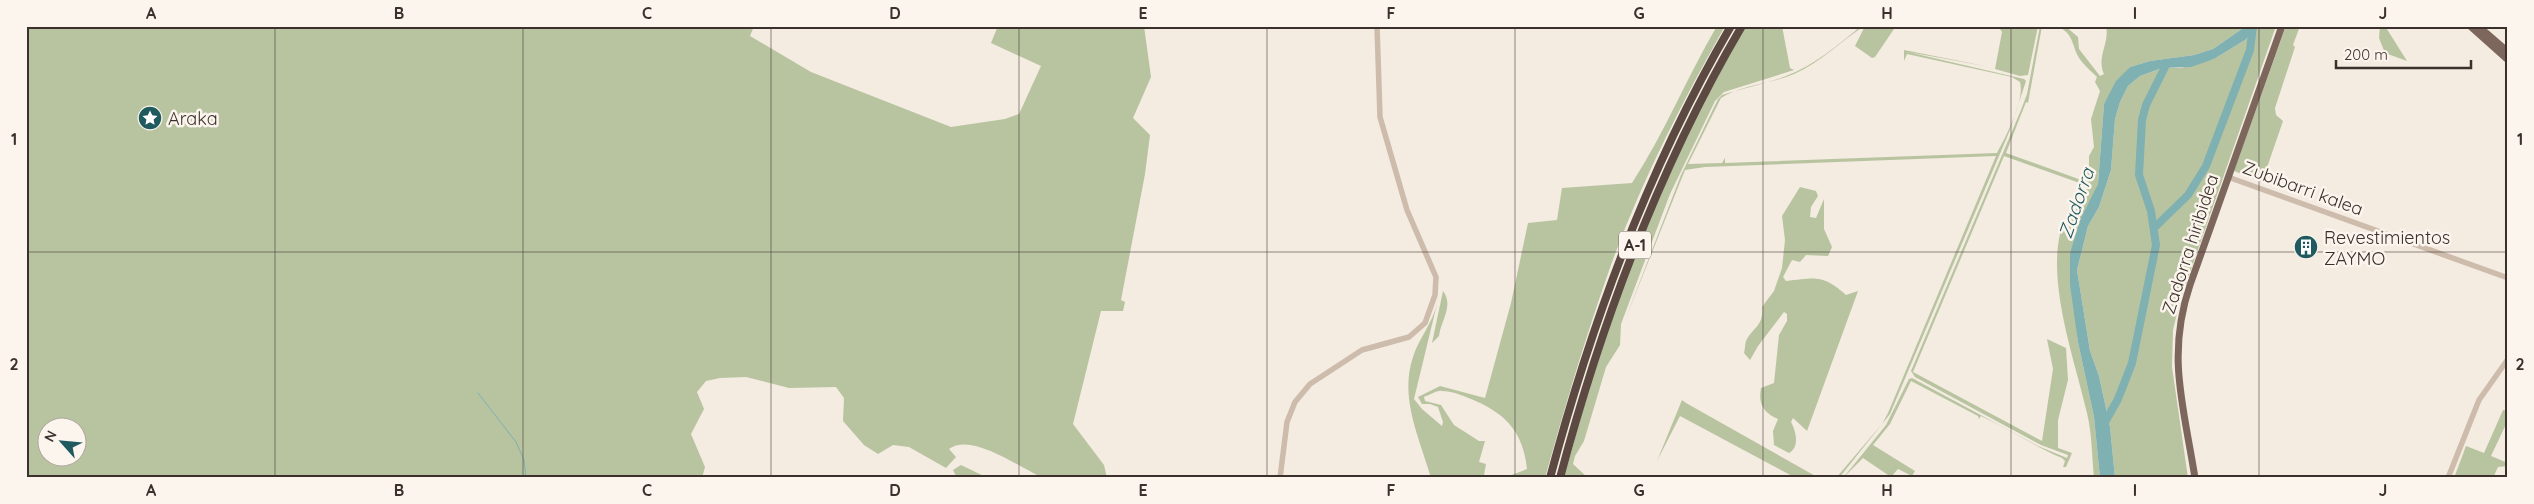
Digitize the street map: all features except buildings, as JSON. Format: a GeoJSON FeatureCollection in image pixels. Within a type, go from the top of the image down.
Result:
{"type":"FeatureCollection","features":[{"type":"Feature","properties":{"kind":"highway","name":"A-1"},"geometry":{"type":"LineString","coordinates":[[1550,478],[1582,363],[1636,218],[1682,116],[1731,26]]}},
{"type":"Feature","properties":{"kind":"highway","name":"A-1"},"geometry":{"type":"LineString","coordinates":[[1560,478],[1591,367],[1643,225],[1691,119],[1742,26]]}},
{"type":"Feature","properties":{"kind":"main road","name":"Zadorra hiribidea"},"geometry":{"type":"LineString","coordinates":[[2195,478],[2177,374],[2178,335],[2184,304],[2282,26]]}},
{"type":"Feature","properties":{"kind":"main road"},"geometry":{"type":"LineString","coordinates":[[2470,26],[2508,60]]}},
{"type":"Feature","properties":{"kind":"main road"},"geometry":{"type":"LineString","coordinates":[[2478,26],[2508,52]]}},
{"type":"Feature","properties":{"kind":"street"},"geometry":{"type":"LineString","coordinates":[[1280,478],[1287,422],[1295,402],[1310,384],[1362,350],[1409,337],[1425,324],[1431,312],[1436,278],[1404,210],[1379,112],[1377,26]]}},
{"type":"Feature","properties":{"kind":"street","name":"Zubibarri kalea"},"geometry":{"type":"LineString","coordinates":[[2228,177],[2508,278]]}},
{"type":"Feature","properties":{"kind":"street"},"geometry":{"type":"LineString","coordinates":[[2448,478],[2479,400],[2508,359]]}},
{"type":"Feature","properties":{"kind":"green space"},"geometry":{"type":"Polygon","coordinates":[[[26,26],[754,26],[750,36],[811,72],[951,127],[1005,119],[1019,114],[1041,66],[991,43],[998,26],[1144,26],[1151,77],[1133,118],[1150,135],[1145,174],[1121,300],[1125,302],[1123,311],[1101,311],[1073,424],[1104,465],[1107,478],[1063,479],[1041,477],[995,453],[970,445],[958,445],[949,449],[956,457],[946,468],[909,447],[893,445],[878,454],[864,445],[843,421],[844,398],[836,387],[789,388],[746,377],[720,378],[706,381],[697,392],[704,409],[691,434],[705,467],[702,478],[26,478],[26,26]]]}},
{"type":"Feature","properties":{"kind":"green space"},"geometry":{"type":"Polygon","coordinates":[[[1717,26],[1725,26],[1663,143],[1635,203],[1611,265],[1584,344],[1545,478],[1504,478],[1527,469],[1521,444],[1510,425],[1494,410],[1483,404],[1456,394],[1440,391],[1424,397],[1425,401],[1441,405],[1454,425],[1479,441],[1485,441],[1479,462],[1486,464],[1484,475],[1477,478],[1431,478],[1413,418],[1408,388],[1409,372],[1413,357],[1437,304],[1414,399],[1422,409],[1442,426],[1443,422],[1438,407],[1422,404],[1418,397],[1440,386],[1485,398],[1511,303],[1528,223],[1557,220],[1562,188],[1632,183],[1655,144],[1717,26]]]}},
{"type":"Feature","properties":{"kind":"green space"},"geometry":{"type":"Polygon","coordinates":[[[1746,26],[1782,26],[1790,68],[1794,70],[1724,92],[1715,101],[1670,194],[1621,324],[1620,345],[1606,367],[1584,441],[1575,456],[1573,464],[1588,478],[1564,478],[1599,354],[1646,228],[1683,145],[1746,26]]]}},
{"type":"Feature","properties":{"kind":"green space"},"geometry":{"type":"Polygon","coordinates":[[[1861,26],[1864,26],[1822,58],[1804,69],[1794,74],[1767,82],[1807,66],[1826,54],[1861,26]]]}},
{"type":"Feature","properties":{"kind":"green space"},"geometry":{"type":"Polygon","coordinates":[[[1865,26],[1896,26],[1875,57],[1872,58],[1855,46],[1865,26]]]}},
{"type":"Feature","properties":{"kind":"green space"},"geometry":{"type":"Polygon","coordinates":[[[1989,26],[2038,26],[2028,75],[2020,76],[1995,69],[2002,32],[2000,29],[1989,26]]]}},
{"type":"Feature","properties":{"kind":"green space"},"geometry":{"type":"Polygon","coordinates":[[[2040,26],[2042,26],[2028,103],[2026,102],[2006,153],[2084,181],[2089,167],[2089,156],[2094,147],[2091,119],[2100,91],[2095,82],[2097,77],[2080,59],[2068,34],[2058,26],[2065,26],[2078,37],[2079,49],[2100,76],[2104,74],[2102,56],[2107,32],[2106,26],[2246,26],[2213,49],[2194,55],[2150,61],[2130,67],[2104,104],[2098,184],[2070,253],[2078,342],[2094,417],[2100,478],[2094,478],[2089,421],[2064,324],[2057,277],[2057,255],[2060,234],[2057,230],[2071,216],[2088,186],[2004,156],[1913,372],[2042,441],[2053,369],[2047,339],[2066,348],[2068,380],[2058,420],[2058,448],[2072,453],[2066,467],[2063,467],[2065,461],[2062,458],[2025,439],[2067,458],[2068,455],[2041,445],[1915,377],[1911,371],[2027,94],[2040,26]]]}},
{"type":"Feature","properties":{"kind":"green space"},"geometry":{"type":"Polygon","coordinates":[[[2259,26],[2276,26],[2180,301],[2173,330],[2172,367],[2188,478],[2115,478],[2110,427],[2099,376],[2090,351],[2077,270],[2088,226],[2099,207],[2111,170],[2115,119],[2120,102],[2128,86],[2140,76],[2162,68],[2181,68],[2214,59],[2245,40],[2259,26]]]}},
{"type":"Feature","properties":{"kind":"green space"},"geometry":{"type":"Polygon","coordinates":[[[2286,26],[2300,26],[2275,108],[2276,115],[2283,121],[2262,182],[2234,171],[2286,26]]]}},
{"type":"Feature","properties":{"kind":"green space"},"geometry":{"type":"Polygon","coordinates":[[[2380,26],[2385,26],[2407,61],[2385,53],[2379,38],[2380,26]]]}},
{"type":"Feature","properties":{"kind":"green space"},"geometry":{"type":"Polygon","coordinates":[[[1904,50],[1990,67],[1908,52],[2024,79],[2026,81],[2020,99],[2020,82],[2012,77],[1907,54],[1904,61],[1904,50]]]}},
{"type":"Feature","properties":{"kind":"green space"},"geometry":{"type":"Polygon","coordinates":[[[1767,82],[1762,84],[1735,91],[1747,87],[1767,82]]]}},
{"type":"Feature","properties":{"kind":"green space"},"geometry":{"type":"Polygon","coordinates":[[[1735,91],[1721,98],[1688,164],[1722,163],[1725,158],[1725,163],[1997,153],[2015,115],[2010,130],[1890,414],[1839,478],[1836,478],[1882,424],[1888,413],[1996,156],[1705,167],[1685,170],[1625,320],[1681,175],[1718,99],[1722,95],[1735,91]]]}},
{"type":"Feature","properties":{"kind":"green space"},"geometry":{"type":"Polygon","coordinates":[[[1800,187],[1816,191],[1818,196],[1811,207],[1810,217],[1816,218],[1824,199],[1824,229],[1832,247],[1828,256],[1806,255],[1800,262],[1792,260],[1783,277],[1786,281],[1818,279],[1838,288],[1846,295],[1858,291],[1807,431],[1793,418],[1791,422],[1796,443],[1789,453],[1774,445],[1773,431],[1778,419],[1765,411],[1760,398],[1761,388],[1774,383],[1779,335],[1787,321],[1787,314],[1784,312],[1758,346],[1750,360],[1744,353],[1746,341],[1760,322],[1762,307],[1774,291],[1782,268],[1785,240],[1782,216],[1800,187]]]}},
{"type":"Feature","properties":{"kind":"green space"},"geometry":{"type":"Polygon","coordinates":[[[1443,291],[1447,302],[1446,313],[1439,336],[1432,343],[1443,291]]]}},
{"type":"Feature","properties":{"kind":"green space"},"geometry":{"type":"Polygon","coordinates":[[[1912,378],[1993,422],[1981,416],[1979,419],[1978,416],[1911,381],[1890,424],[1873,445],[1915,471],[1912,476],[1898,469],[1891,477],[1863,458],[1843,478],[1886,425],[1909,379],[1912,378]]]}},
{"type":"Feature","properties":{"kind":"green space"},"geometry":{"type":"Polygon","coordinates":[[[1682,400],[1819,478],[1796,478],[1680,416],[1657,461],[1682,400]]]}},
{"type":"Feature","properties":{"kind":"green space"},"geometry":{"type":"Polygon","coordinates":[[[2503,410],[2508,411],[2508,420],[2491,456],[2508,463],[2508,466],[2498,467],[2493,478],[2454,478],[2466,446],[2484,453],[2503,410]]]}},
{"type":"Feature","properties":{"kind":"green space"},"geometry":{"type":"Polygon","coordinates":[[[961,465],[988,478],[957,478],[953,470],[961,465]]]}},
{"type":"Feature","properties":{"kind":"water"},"geometry":{"type":"Polygon","coordinates":[[[2246,26],[2259,26],[2245,40],[2214,59],[2191,67],[2162,68],[2140,76],[2128,86],[2120,102],[2115,119],[2111,170],[2099,207],[2088,226],[2077,270],[2090,351],[2099,376],[2110,427],[2115,478],[2100,478],[2094,417],[2078,342],[2070,285],[2070,253],[2081,218],[2098,184],[2104,104],[2116,81],[2130,67],[2150,61],[2194,55],[2213,49],[2246,26]]]}},
{"type":"Feature","properties":{"kind":"waterway"},"geometry":{"type":"LineString","coordinates":[[2154,228],[2188,195],[2206,166],[2250,50],[2253,26]]}},
{"type":"Feature","properties":{"kind":"waterway"},"geometry":{"type":"LineString","coordinates":[[2104,424],[2118,399],[2132,363],[2156,245],[2151,211],[2139,175],[2142,120],[2146,105],[2167,63]]}},
{"type":"Feature","properties":{"kind":"waterway"},"geometry":{"type":"LineString","coordinates":[[478,393],[516,442],[524,460],[526,478]]}},
{"type":"Feature","properties":{"kind":"place","name":"Araka"},"geometry":{"type":"Point","coordinates":[150,118]}},
{"type":"Feature","properties":{"kind":"place","name":"Revestimientos ZAYMO"},"geometry":{"type":"Point","coordinates":[2306,247]}},
{"type":"Feature","properties":{"kind":"water label","name":"Zadorra"},"geometry":{"type":"Point","coordinates":[2076,203]}}]}
